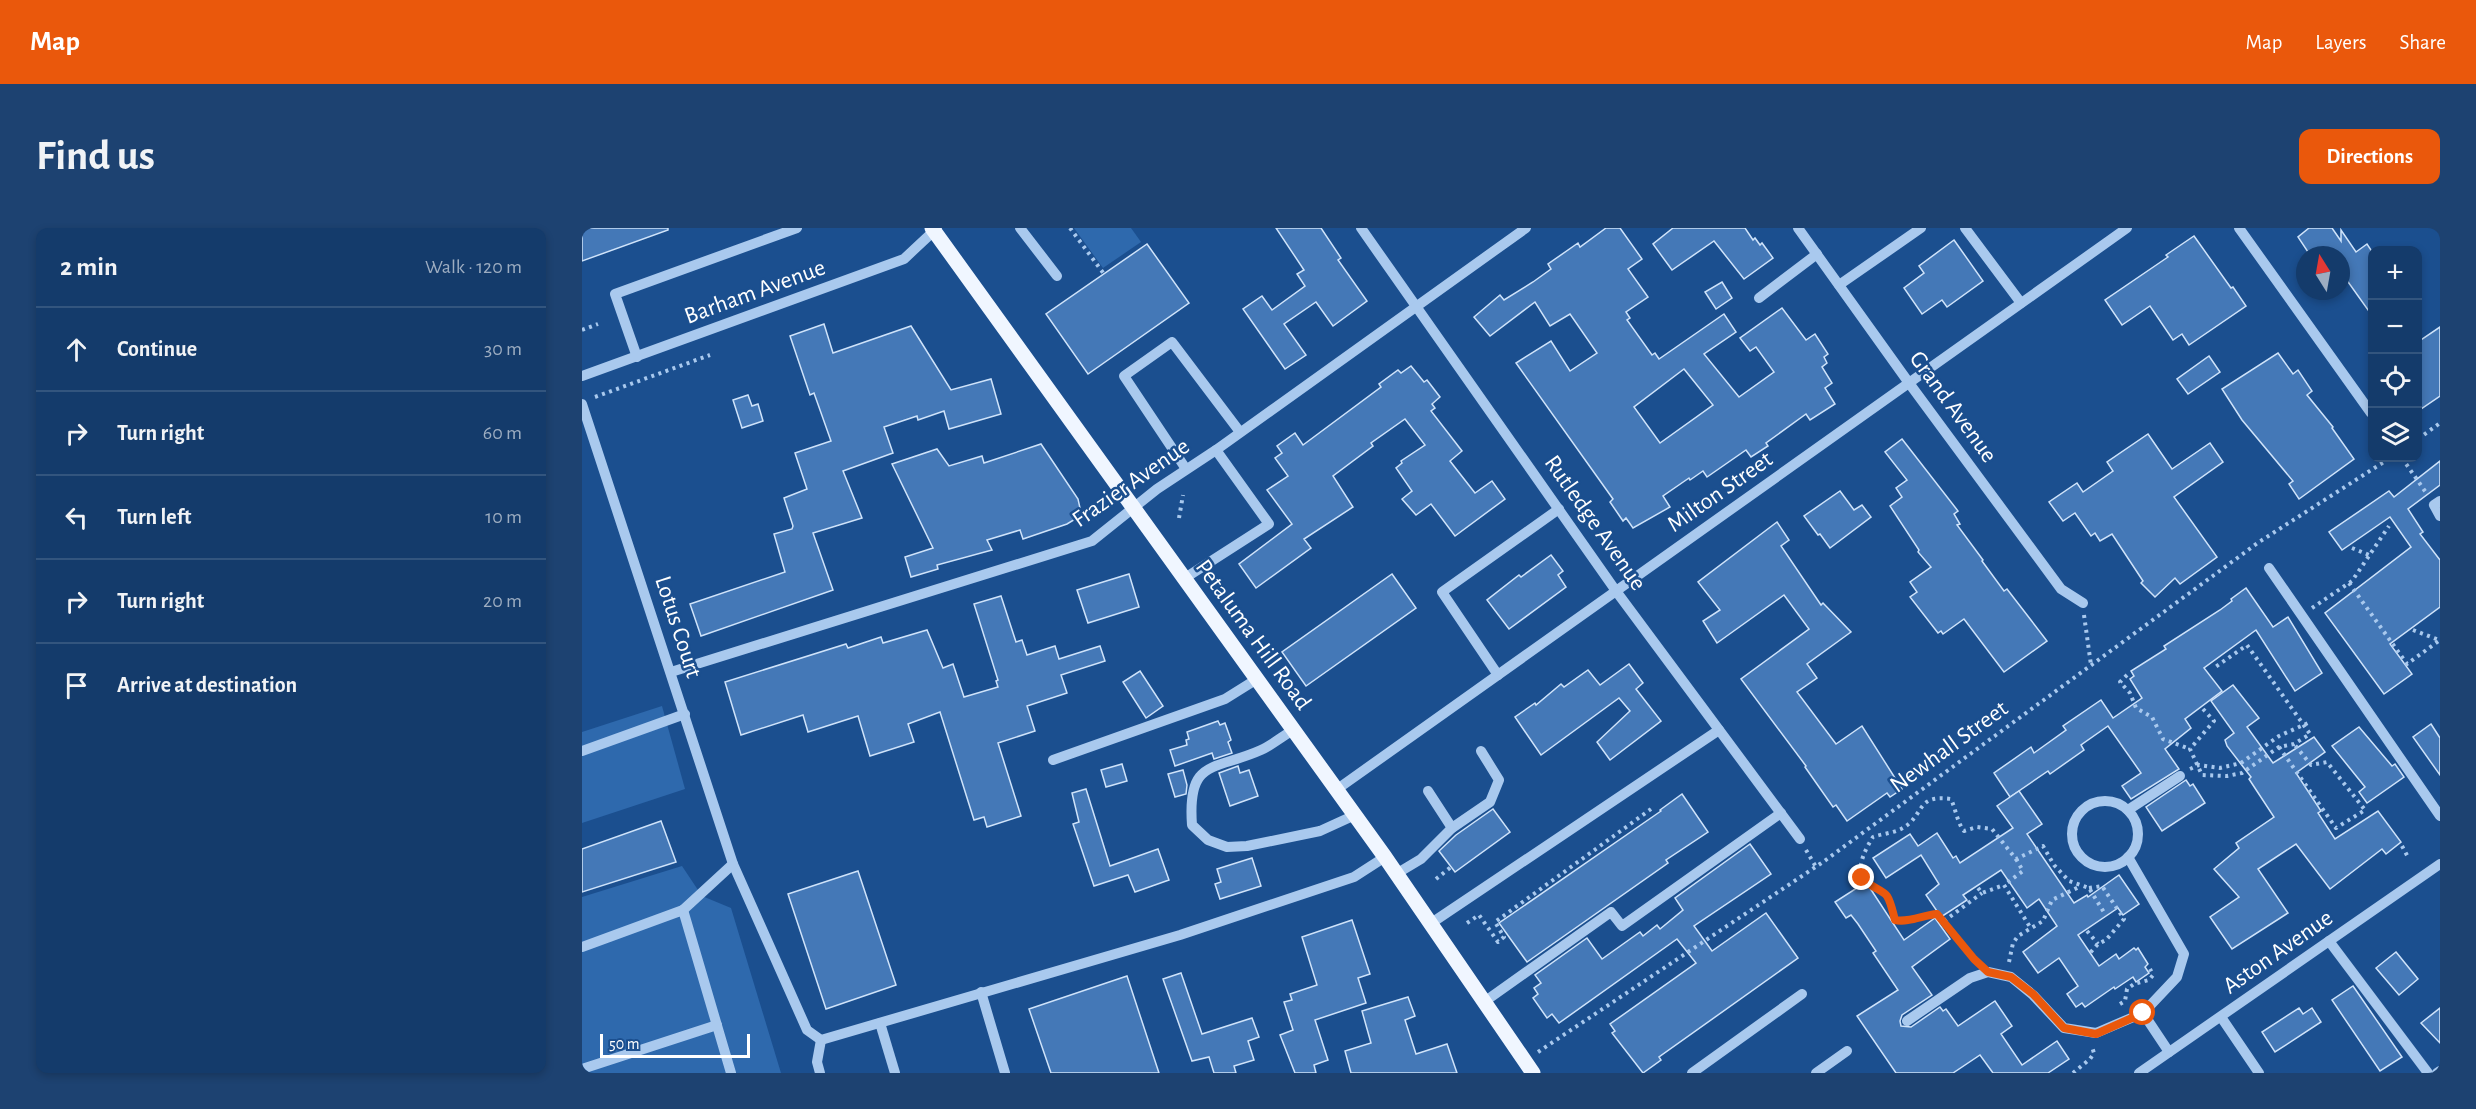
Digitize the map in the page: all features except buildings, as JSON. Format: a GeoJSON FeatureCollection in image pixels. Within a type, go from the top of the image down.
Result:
{"type":"FeatureCollection","features":[{"type":"Feature","properties":{"kind":"main road","name":"Petaluma Hill Road"},"geometry":{"type":"LineString","coordinates":[[934,229],[1385,857],[1529,1067]]}},
{"type":"Feature","properties":{"kind":"street"},"geometry":{"type":"LineString","coordinates":[[637,357],[615,294],[797,228]]}},
{"type":"Feature","properties":{"kind":"street"},"geometry":{"type":"LineString","coordinates":[[1020,228],[1057,276]]}},
{"type":"Feature","properties":{"kind":"street","name":"Rutledge Avenue"},"geometry":{"type":"LineString","coordinates":[[1361,228],[1616,591],[1800,839]]}},
{"type":"Feature","properties":{"kind":"street","name":"Frazier Avenue"},"geometry":{"type":"LineString","coordinates":[[671,672],[1092,541],[1133,507],[1526,228]]}},
{"type":"Feature","properties":{"kind":"street","name":"Grand Avenue"},"geometry":{"type":"LineString","coordinates":[[1798,228],[2061,590],[2083,603]]}},
{"type":"Feature","properties":{"kind":"street"},"geometry":{"type":"LineString","coordinates":[[1839,285],[1921,228]]}},
{"type":"Feature","properties":{"kind":"street"},"geometry":{"type":"LineString","coordinates":[[1965,228],[2021,303]]}},
{"type":"Feature","properties":{"kind":"street","name":"Milton Street"},"geometry":{"type":"LineString","coordinates":[[1336,790],[2127,228]]}},
{"type":"Feature","properties":{"kind":"street"},"geometry":{"type":"LineString","coordinates":[[2239,228],[2368,409]]}},
{"type":"Feature","properties":{"kind":"street","name":"Barham Avenue"},"geometry":{"type":"LineString","coordinates":[[582,376],[904,259],[934,229]]}},
{"type":"Feature","properties":{"kind":"street"},"geometry":{"type":"LineString","coordinates":[[1759,298],[1817,254]]}},
{"type":"Feature","properties":{"kind":"street"},"geometry":{"type":"LineString","coordinates":[[1186,469],[1124,376],[1172,342],[1240,432]]}},
{"type":"Feature","properties":{"kind":"street","name":"Lotus Court"},"geometry":{"type":"LineString","coordinates":[[582,404],[733,864],[807,1030],[821,1040]]}},
{"type":"Feature","properties":{"kind":"street"},"geometry":{"type":"LineString","coordinates":[[1185,578],[1269,524],[1216,450]]}},
{"type":"Feature","properties":{"kind":"street"},"geometry":{"type":"LineString","coordinates":[[2437,503],[2440,516]]}},
{"type":"Feature","properties":{"kind":"street"},"geometry":{"type":"LineString","coordinates":[[1498,675],[1442,592],[1559,509]]}},
{"type":"Feature","properties":{"kind":"street"},"geometry":{"type":"LineString","coordinates":[[2269,568],[2440,816]]}},
{"type":"Feature","properties":{"kind":"street"},"geometry":{"type":"LineString","coordinates":[[1053,760],[1225,699],[1257,679]]}},
{"type":"Feature","properties":{"kind":"street"},"geometry":{"type":"LineString","coordinates":[[582,751],[685,714]]}},
{"type":"Feature","properties":{"kind":"street"},"geometry":{"type":"LineString","coordinates":[[1293,730],[1262,750],[1203,772],[1194,784],[1190,804],[1192,825],[1208,840],[1227,847],[1247,846],[1320,831],[1354,815]]}},
{"type":"Feature","properties":{"kind":"street"},"geometry":{"type":"LineString","coordinates":[[1430,924],[1719,730]]}},
{"type":"Feature","properties":{"kind":"street"},"geometry":{"type":"LineString","coordinates":[[1396,874],[1421,859],[1452,828],[1490,802],[1499,780],[1481,751]]}},
{"type":"Feature","properties":{"kind":"street"},"geometry":{"type":"LineString","coordinates":[[2128,810],[2180,776]]}},
{"type":"Feature","properties":{"kind":"street"},"geometry":{"type":"LineString","coordinates":[[1428,791],[1452,828]]}},
{"type":"Feature","properties":{"kind":"street"},"geometry":{"type":"LineString","coordinates":[[2105,801],[2118,803],[2128,810],[2136,821],[2138,834],[2135,846],[2128,857],[2117,864],[2105,867],[2092,864],[2081,857],[2074,846],[2072,834],[2074,821],[2081,810],[2092,803],[2105,801]]}},
{"type":"Feature","properties":{"kind":"street"},"geometry":{"type":"LineString","coordinates":[[1484,1002],[1611,912],[1622,926],[1781,813]]}},
{"type":"Feature","properties":{"kind":"street"},"geometry":{"type":"LineString","coordinates":[[820,1073],[817,1062],[821,1040],[1180,934],[1354,877],[1385,857]]}},
{"type":"Feature","properties":{"kind":"street"},"geometry":{"type":"LineString","coordinates":[[1907,1021],[1970,978],[1988,972],[2011,977],[2033,994],[2064,1028],[2096,1034],[2143,1013],[2177,977],[2184,954],[2128,857]]}},
{"type":"Feature","properties":{"kind":"street"},"geometry":{"type":"LineString","coordinates":[[582,946],[683,910],[733,864]]}},
{"type":"Feature","properties":{"kind":"street","name":"Aston Avenue"},"geometry":{"type":"LineString","coordinates":[[2139,1073],[2440,864]]}},
{"type":"Feature","properties":{"kind":"street"},"geometry":{"type":"LineString","coordinates":[[683,910],[731,1073]]}},
{"type":"Feature","properties":{"kind":"street"},"geometry":{"type":"LineString","coordinates":[[2329,941],[2428,1073]]}},
{"type":"Feature","properties":{"kind":"street"},"geometry":{"type":"LineString","coordinates":[[981,992],[1005,1073]]}},
{"type":"Feature","properties":{"kind":"street"},"geometry":{"type":"LineString","coordinates":[[1692,1073],[1802,994]]}},
{"type":"Feature","properties":{"kind":"street"},"geometry":{"type":"LineString","coordinates":[[2143,1013],[2169,1052]]}},
{"type":"Feature","properties":{"kind":"street"},"geometry":{"type":"LineString","coordinates":[[2221,1017],[2259,1073]]}},
{"type":"Feature","properties":{"kind":"street"},"geometry":{"type":"LineString","coordinates":[[880,1023],[895,1073]]}},
{"type":"Feature","properties":{"kind":"street"},"geometry":{"type":"LineString","coordinates":[[582,1069],[717,1025]]}},
{"type":"Feature","properties":{"kind":"street"},"geometry":{"type":"LineString","coordinates":[[1816,1073],[1847,1051]]}},
{"type":"Feature","properties":{"kind":"path"},"geometry":{"type":"LineString","coordinates":[[1070,228],[1104,274]]}},
{"type":"Feature","properties":{"kind":"path"},"geometry":{"type":"LineString","coordinates":[[582,330],[598,324]]}},
{"type":"Feature","properties":{"kind":"path"},"geometry":{"type":"LineString","coordinates":[[593,398],[710,355]]}},
{"type":"Feature","properties":{"kind":"path"},"geometry":{"type":"LineString","coordinates":[[2422,436],[2440,423]]}},
{"type":"Feature","properties":{"kind":"path","name":"Newhall Street"},"geometry":{"type":"LineString","coordinates":[[1529,1067],[1823,862],[2259,542],[2384,462]]}},
{"type":"Feature","properties":{"kind":"path"},"geometry":{"type":"LineString","coordinates":[[2405,462],[2437,503]]}},
{"type":"Feature","properties":{"kind":"path"},"geometry":{"type":"LineString","coordinates":[[1179,518],[1184,495]]}},
{"type":"Feature","properties":{"kind":"path"},"geometry":{"type":"LineString","coordinates":[[2302,615],[2349,583],[2389,526]]}},
{"type":"Feature","properties":{"kind":"path"},"geometry":{"type":"LineString","coordinates":[[2352,548],[2369,555]]}},
{"type":"Feature","properties":{"kind":"path"},"geometry":{"type":"LineString","coordinates":[[2349,583],[2407,664],[2440,640]]}},
{"type":"Feature","properties":{"kind":"path"},"geometry":{"type":"LineString","coordinates":[[2083,603],[2091,665]]}},
{"type":"Feature","properties":{"kind":"path"},"geometry":{"type":"LineString","coordinates":[[2413,630],[2440,640]]}},
{"type":"Feature","properties":{"kind":"path"},"geometry":{"type":"LineString","coordinates":[[2127,675],[2120,682],[2130,693],[2136,708],[2152,717],[2163,739],[2190,748],[2202,775],[2227,776],[2242,773],[2279,747],[2294,744],[2310,734],[2302,726],[2247,645],[2214,668]]}},
{"type":"Feature","properties":{"kind":"path"},"geometry":{"type":"LineString","coordinates":[[2190,748],[2214,721],[2203,709]]}},
{"type":"Feature","properties":{"kind":"path"},"geometry":{"type":"LineString","coordinates":[[2180,776],[2199,765],[2220,768],[2241,763],[2279,736],[2308,723]]}},
{"type":"Feature","properties":{"kind":"path"},"geometry":{"type":"LineString","coordinates":[[2279,747],[2336,828],[2365,810],[2327,762],[2311,765],[2294,744]]}},
{"type":"Feature","properties":{"kind":"path"},"geometry":{"type":"LineString","coordinates":[[1943,921],[1982,893],[2004,885],[2024,871],[1992,829],[1977,827],[1964,831],[1958,824],[1957,813],[1951,799],[1936,797],[1925,801],[1919,812],[1901,829],[1873,837],[1866,848],[1860,867],[1862,878],[1870,888],[1881,891],[1887,896],[1895,920],[1902,922],[1937,914],[1974,959],[1988,972]]}},
{"type":"Feature","properties":{"kind":"path"},"geometry":{"type":"LineString","coordinates":[[1467,923],[1479,915],[1497,942],[1504,937],[1495,922],[1651,809]]}},
{"type":"Feature","properties":{"kind":"path"},"geometry":{"type":"LineString","coordinates":[[2016,860],[2043,846],[2054,865],[2069,881],[2088,888],[2102,886],[2124,919],[2106,940],[2098,944],[2090,953]]}},
{"type":"Feature","properties":{"kind":"path"},"geometry":{"type":"LineString","coordinates":[[2402,846],[2409,859]]}},
{"type":"Feature","properties":{"kind":"path"},"geometry":{"type":"LineString","coordinates":[[1436,879],[1451,867]]}},
{"type":"Feature","properties":{"kind":"path"},"geometry":{"type":"LineString","coordinates":[[2004,885],[2030,927]]}},
{"type":"Feature","properties":{"kind":"path"},"geometry":{"type":"LineString","coordinates":[[2009,962],[2013,943],[2030,927],[2043,921],[2052,900],[2082,886]]}},
{"type":"Feature","properties":{"kind":"path"},"geometry":{"type":"LineString","coordinates":[[1978,888],[1982,893]]}},
{"type":"Feature","properties":{"kind":"path"},"geometry":{"type":"LineString","coordinates":[[2088,888],[2105,914]]}},
{"type":"Feature","properties":{"kind":"path"},"geometry":{"type":"LineString","coordinates":[[2087,931],[2098,944]]}},
{"type":"Feature","properties":{"kind":"path"},"geometry":{"type":"LineString","coordinates":[[1974,959],[1983,959]]}},
{"type":"Feature","properties":{"kind":"path"},"geometry":{"type":"LineString","coordinates":[[2000,961],[2009,962],[2019,968]]}},
{"type":"Feature","properties":{"kind":"path"},"geometry":{"type":"LineString","coordinates":[[2117,1006],[2125,1001],[2127,990],[2134,984],[2149,980],[2153,975],[2150,969]]}},
{"type":"Feature","properties":{"kind":"path"},"geometry":{"type":"LineString","coordinates":[[2073,1073],[2090,1059],[2096,1034]]}},
{"type":"Feature","properties":{"kind":"shaded area"},"geometry":{"type":"Polygon","coordinates":[[[1074,228],[1131,228],[1141,242],[1103,268],[1074,228]]]}},
{"type":"Feature","properties":{"kind":"shaded area"},"geometry":{"type":"Polygon","coordinates":[[[662,706],[685,789],[582,823],[582,732],[662,706]]]}},
{"type":"Feature","properties":{"kind":"shaded area"},"geometry":{"type":"Polygon","coordinates":[[[682,866],[702,896],[731,908],[781,1073],[582,1073],[582,897],[682,866]]]}},
{"type":"Feature","properties":{"kind":"route"},"geometry":{"type":"LineString","coordinates":[[1862,878],[1870,888],[1881,891],[1887,896],[1895,920],[1902,922],[1937,914],[1974,959],[1988,972],[2011,977],[2033,994],[2064,1028],[2096,1034],[2143,1013]]}}]}
